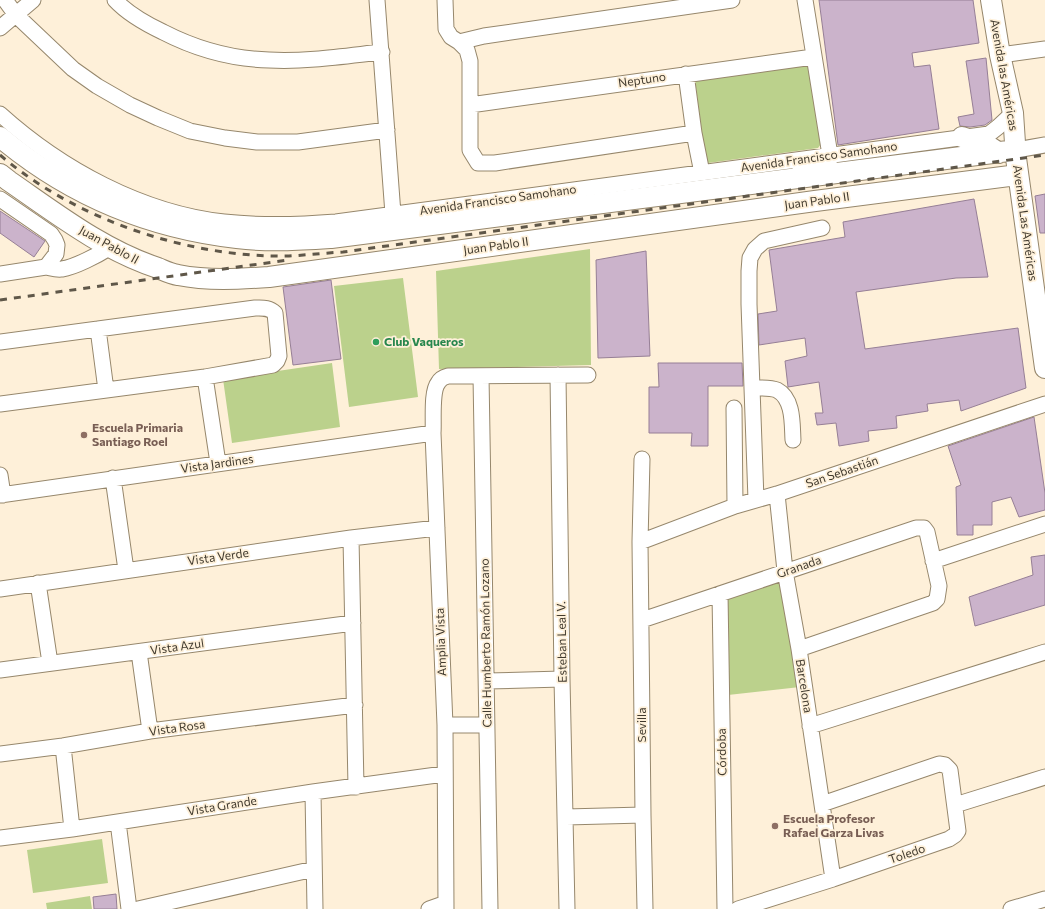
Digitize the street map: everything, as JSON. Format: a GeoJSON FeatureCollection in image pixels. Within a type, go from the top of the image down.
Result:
{"type":"FeatureCollection","features":[{"type":"Feature","properties":{"kind":"main road","name":"Avenida las Américas"},"geometry":{"type":"LineString","coordinates":[[991,0],[1000,55],[1013,113],[1007,152]]}},
{"type":"Feature","properties":{"kind":"main road","name":"Juan Pablo II"},"geometry":{"type":"LineString","coordinates":[[0,136],[24,156],[66,184],[105,203],[148,220],[184,229],[237,238],[285,240],[331,238],[1007,152]]}},
{"type":"Feature","properties":{"kind":"main road"},"geometry":{"type":"LineString","coordinates":[[962,137],[1007,152]]}},
{"type":"Feature","properties":{"kind":"main road","name":"Avenida Las Américas"},"geometry":{"type":"LineString","coordinates":[[1007,152],[1018,175],[1045,368]]}},
{"type":"Feature","properties":{"kind":"main road"},"geometry":{"type":"LineString","coordinates":[[788,181],[821,164],[830,155]]}},
{"type":"Feature","properties":{"kind":"main road","name":"Juan Pablo II"},"geometry":{"type":"LineString","coordinates":[[0,174],[109,248],[136,261],[178,275],[218,280],[269,277],[815,201],[1018,175]]}},
{"type":"Feature","properties":{"kind":"street"},"geometry":{"type":"LineString","coordinates":[[5,0],[16,15],[73,69],[97,86],[144,112],[190,131],[225,138],[257,142],[298,142],[388,130]]}},
{"type":"Feature","properties":{"kind":"street"},"geometry":{"type":"LineString","coordinates":[[0,28],[33,0]]}},
{"type":"Feature","properties":{"kind":"street"},"geometry":{"type":"LineString","coordinates":[[115,0],[121,7],[146,24],[171,36],[200,48],[233,56],[269,60],[310,59],[382,52]]}},
{"type":"Feature","properties":{"kind":"street"},"geometry":{"type":"LineString","coordinates":[[377,0],[388,130],[393,214]]}},
{"type":"Feature","properties":{"kind":"street"},"geometry":{"type":"LineString","coordinates":[[445,0],[446,29],[451,37],[460,42],[467,50],[470,61],[470,150],[478,163],[495,164],[694,134]]}},
{"type":"Feature","properties":{"kind":"street"},"geometry":{"type":"LineString","coordinates":[[460,42],[502,33],[732,0]]}},
{"type":"Feature","properties":{"kind":"street"},"geometry":{"type":"LineString","coordinates":[[804,0],[830,155]]}},
{"type":"Feature","properties":{"kind":"street"},"geometry":{"type":"LineString","coordinates":[[1000,55],[1045,49]]}},
{"type":"Feature","properties":{"kind":"street","name":"Neptuno"},"geometry":{"type":"LineString","coordinates":[[470,105],[814,57]]}},
{"type":"Feature","properties":{"kind":"street"},"geometry":{"type":"LineString","coordinates":[[686,74],[694,134],[702,173]]}},
{"type":"Feature","properties":{"kind":"street","name":"Avenida Francisco Samohano"},"geometry":{"type":"LineString","coordinates":[[0,114],[56,157],[121,194],[155,207],[198,218],[223,222],[251,224],[306,224],[336,222],[988,134],[1013,113]]}},
{"type":"Feature","properties":{"kind":"street"},"geometry":{"type":"LineString","coordinates":[[1007,152],[1045,145]]}},
{"type":"Feature","properties":{"kind":"street"},"geometry":{"type":"LineString","coordinates":[[0,199],[51,234],[57,245],[56,254],[46,267]]}},
{"type":"Feature","properties":{"kind":"street"},"geometry":{"type":"LineString","coordinates":[[756,500],[749,304],[750,258],[754,249],[764,241],[822,228]]}},
{"type":"Feature","properties":{"kind":"street"},"geometry":{"type":"LineString","coordinates":[[0,274],[46,267],[63,269],[97,255],[109,248]]}},
{"type":"Feature","properties":{"kind":"street"},"geometry":{"type":"LineString","coordinates":[[0,342],[255,308],[265,308],[272,310],[274,313],[280,356],[277,362],[273,365],[205,376],[0,404]]}},
{"type":"Feature","properties":{"kind":"street"},"geometry":{"type":"LineString","coordinates":[[98,329],[106,390]]}},
{"type":"Feature","properties":{"kind":"street","name":"Esteban Leal V."},"geometry":{"type":"LineString","coordinates":[[558,375],[567,909]]}},
{"type":"Feature","properties":{"kind":"street"},"geometry":{"type":"LineString","coordinates":[[481,376],[588,375]]}},
{"type":"Feature","properties":{"kind":"street"},"geometry":{"type":"LineString","coordinates":[[205,376],[218,463]]}},
{"type":"Feature","properties":{"kind":"street","name":"Amplia Vista"},"geometry":{"type":"LineString","coordinates":[[446,906],[444,774],[445,725],[433,433],[434,391],[438,383],[443,378],[448,376],[481,376]]}},
{"type":"Feature","properties":{"kind":"street","name":"Calle Humberto Ramón Lozano"},"geometry":{"type":"LineString","coordinates":[[481,376],[490,909]]}},
{"type":"Feature","properties":{"kind":"street"},"geometry":{"type":"LineString","coordinates":[[752,388],[771,389],[778,391],[783,395],[790,409],[793,440]]}},
{"type":"Feature","properties":{"kind":"street","name":"San Sebastián"},"geometry":{"type":"LineString","coordinates":[[640,542],[735,506],[777,494],[1045,404]]}},
{"type":"Feature","properties":{"kind":"street"},"geometry":{"type":"LineString","coordinates":[[734,408],[735,506]]}},
{"type":"Feature","properties":{"kind":"street","name":"Vista Jardines"},"geometry":{"type":"LineString","coordinates":[[1,495],[433,433]]}},
{"type":"Feature","properties":{"kind":"street","name":"Sevilla"},"geometry":{"type":"LineString","coordinates":[[642,459],[640,542],[645,909]]}},
{"type":"Feature","properties":{"kind":"street"},"geometry":{"type":"LineString","coordinates":[[0,475],[1,495]]}},
{"type":"Feature","properties":{"kind":"street"},"geometry":{"type":"LineString","coordinates":[[113,478],[126,570]]}},
{"type":"Feature","properties":{"kind":"street","name":"Barcelona"},"geometry":{"type":"LineString","coordinates":[[777,494],[785,571],[799,649],[833,879]]}},
{"type":"Feature","properties":{"kind":"street"},"geometry":{"type":"LineString","coordinates":[[799,649],[933,603],[937,599],[939,593],[933,561],[1045,524]]}},
{"type":"Feature","properties":{"kind":"street","name":"Vista Verde"},"geometry":{"type":"LineString","coordinates":[[0,589],[352,538],[437,528]]}},
{"type":"Feature","properties":{"kind":"street","name":"Granada"},"geometry":{"type":"LineString","coordinates":[[642,620],[916,528],[924,528],[927,532],[933,561]]}},
{"type":"Feature","properties":{"kind":"street"},"geometry":{"type":"LineString","coordinates":[[352,538],[356,787]]}},
{"type":"Feature","properties":{"kind":"street"},"geometry":{"type":"LineString","coordinates":[[38,583],[50,663]]}},
{"type":"Feature","properties":{"kind":"street","name":"Córdoba"},"geometry":{"type":"LineString","coordinates":[[720,594],[725,909]]}},
{"type":"Feature","properties":{"kind":"street","name":"Vista Azul"},"geometry":{"type":"LineString","coordinates":[[0,670],[353,623]]}},
{"type":"Feature","properties":{"kind":"street"},"geometry":{"type":"LineString","coordinates":[[139,652],[150,731]]}},
{"type":"Feature","properties":{"kind":"street"},"geometry":{"type":"LineString","coordinates":[[810,726],[1045,652]]}},
{"type":"Feature","properties":{"kind":"street"},"geometry":{"type":"LineString","coordinates":[[487,681],[562,679]]}},
{"type":"Feature","properties":{"kind":"street","name":"Vista Rosa"},"geometry":{"type":"LineString","coordinates":[[0,754],[63,746],[150,731],[355,704]]}},
{"type":"Feature","properties":{"kind":"street"},"geometry":{"type":"LineString","coordinates":[[445,725],[487,725]]}},
{"type":"Feature","properties":{"kind":"street"},"geometry":{"type":"LineString","coordinates":[[63,746],[72,829]]}},
{"type":"Feature","properties":{"kind":"street"},"geometry":{"type":"LineString","coordinates":[[822,804],[939,764],[945,765],[950,770],[955,805],[1045,776]]}},
{"type":"Feature","properties":{"kind":"street","name":"Vista Grande"},"geometry":{"type":"LineString","coordinates":[[0,838],[72,829],[312,792],[444,774]]}},
{"type":"Feature","properties":{"kind":"street"},"geometry":{"type":"LineString","coordinates":[[312,792],[315,909]]}},
{"type":"Feature","properties":{"kind":"street","name":"Toledo"},"geometry":{"type":"LineString","coordinates":[[738,909],[782,902],[833,879],[949,839],[956,835],[958,831],[955,805]]}},
{"type":"Feature","properties":{"kind":"street"},"geometry":{"type":"LineString","coordinates":[[566,817],[643,815]]}},
{"type":"Feature","properties":{"kind":"street"},"geometry":{"type":"LineString","coordinates":[[118,822],[128,909]]}},
{"type":"Feature","properties":{"kind":"street"},"geometry":{"type":"LineString","coordinates":[[138,909],[314,869]]}},
{"type":"Feature","properties":{"kind":"street"},"geometry":{"type":"LineString","coordinates":[[1011,909],[1045,899]]}},
{"type":"Feature","properties":{"kind":"street"},"geometry":{"type":"LineString","coordinates":[[429,909],[446,906]]}},
{"type":"Feature","properties":{"kind":"green space"},"geometry":{"type":"Polygon","coordinates":[[[810,61],[821,144],[818,148],[708,163],[705,161],[695,79],[810,61]]]}},
{"type":"Feature","properties":{"kind":"green space"},"geometry":{"type":"Polygon","coordinates":[[[590,249],[591,365],[439,369],[436,271],[590,249]]]}},
{"type":"Feature","properties":{"kind":"green space","name":"Club Vaqueros"},"geometry":{"type":"Polygon","coordinates":[[[403,278],[418,397],[349,407],[334,286],[403,278]]]}},
{"type":"Feature","properties":{"kind":"green space"},"geometry":{"type":"Polygon","coordinates":[[[332,363],[340,427],[232,443],[223,379],[332,363]]]}},
{"type":"Feature","properties":{"kind":"green space"},"geometry":{"type":"Polygon","coordinates":[[[780,578],[800,687],[728,695],[727,599],[780,578]]]}},
{"type":"Feature","properties":{"kind":"green space"},"geometry":{"type":"Polygon","coordinates":[[[102,839],[108,883],[33,893],[27,850],[102,839]]]}},
{"type":"Feature","properties":{"kind":"green space"},"geometry":{"type":"Polygon","coordinates":[[[90,896],[92,909],[47,909],[46,903],[90,896]]]}},
{"type":"Feature","properties":{"kind":"building"},"geometry":{"type":"Polygon","coordinates":[[[819,0],[973,0],[979,43],[912,53],[914,67],[930,65],[939,129],[838,145],[819,0]]]}},
{"type":"Feature","properties":{"kind":"building"},"geometry":{"type":"Polygon","coordinates":[[[986,58],[992,120],[985,125],[970,127],[960,126],[958,117],[974,114],[966,61],[986,58]]]}},
{"type":"Feature","properties":{"kind":"building"},"geometry":{"type":"Polygon","coordinates":[[[1045,194],[1045,233],[1040,233],[1035,196],[1045,194]]]}},
{"type":"Feature","properties":{"kind":"building"},"geometry":{"type":"Polygon","coordinates":[[[974,199],[988,277],[956,278],[856,292],[865,349],[1018,328],[1026,388],[961,411],[959,400],[927,404],[928,411],[896,416],[897,428],[868,431],[869,441],[839,446],[836,423],[817,425],[815,413],[823,413],[819,382],[788,387],[785,361],[807,356],[805,338],[759,345],[758,314],[777,311],[769,250],[845,237],[843,222],[974,199]]]}},
{"type":"Feature","properties":{"kind":"building"},"geometry":{"type":"Polygon","coordinates":[[[0,211],[45,241],[34,257],[0,233],[0,211]]]}},
{"type":"Feature","properties":{"kind":"building"},"geometry":{"type":"Polygon","coordinates":[[[646,251],[650,356],[598,358],[596,260],[646,251]]]}},
{"type":"Feature","properties":{"kind":"building"},"geometry":{"type":"Polygon","coordinates":[[[331,280],[341,359],[293,365],[283,287],[331,280]]]}},
{"type":"Feature","properties":{"kind":"building"},"geometry":{"type":"Polygon","coordinates":[[[658,363],[742,363],[743,386],[708,386],[708,446],[691,446],[692,433],[649,433],[649,387],[659,387],[658,363]]]}},
{"type":"Feature","properties":{"kind":"building"},"geometry":{"type":"Polygon","coordinates":[[[1034,417],[1045,493],[1045,510],[1019,517],[1011,497],[992,502],[992,525],[973,525],[973,535],[957,535],[956,487],[961,485],[948,446],[1034,417]]]}},
{"type":"Feature","properties":{"kind":"building"},"geometry":{"type":"Polygon","coordinates":[[[1045,555],[1045,605],[975,626],[969,597],[1033,575],[1031,557],[1045,555]]]}},
{"type":"Feature","properties":{"kind":"building"},"geometry":{"type":"Polygon","coordinates":[[[116,894],[117,909],[94,909],[93,897],[116,894]]]}},
{"type":"Feature","properties":{"kind":"railway"},"geometry":{"type":"LineString","coordinates":[[0,155],[30,178],[63,198],[98,216],[136,231],[174,242],[212,250],[251,255],[289,256],[343,252],[1045,155]]}},
{"type":"Feature","properties":{"kind":"railway"},"geometry":{"type":"LineString","coordinates":[[0,300],[288,260]]}},
{"type":"Feature","properties":{"kind":"place","name":"Club Vaqueros"},"geometry":{"type":"Point","coordinates":[376,342]}},
{"type":"Feature","properties":{"kind":"place","name":"Escuela Primaria Santiago Roel"},"geometry":{"type":"Point","coordinates":[84,435]}},
{"type":"Feature","properties":{"kind":"place","name":"Escuela Profesor Rafael Garza Livas"},"geometry":{"type":"Point","coordinates":[775,826]}}]}
